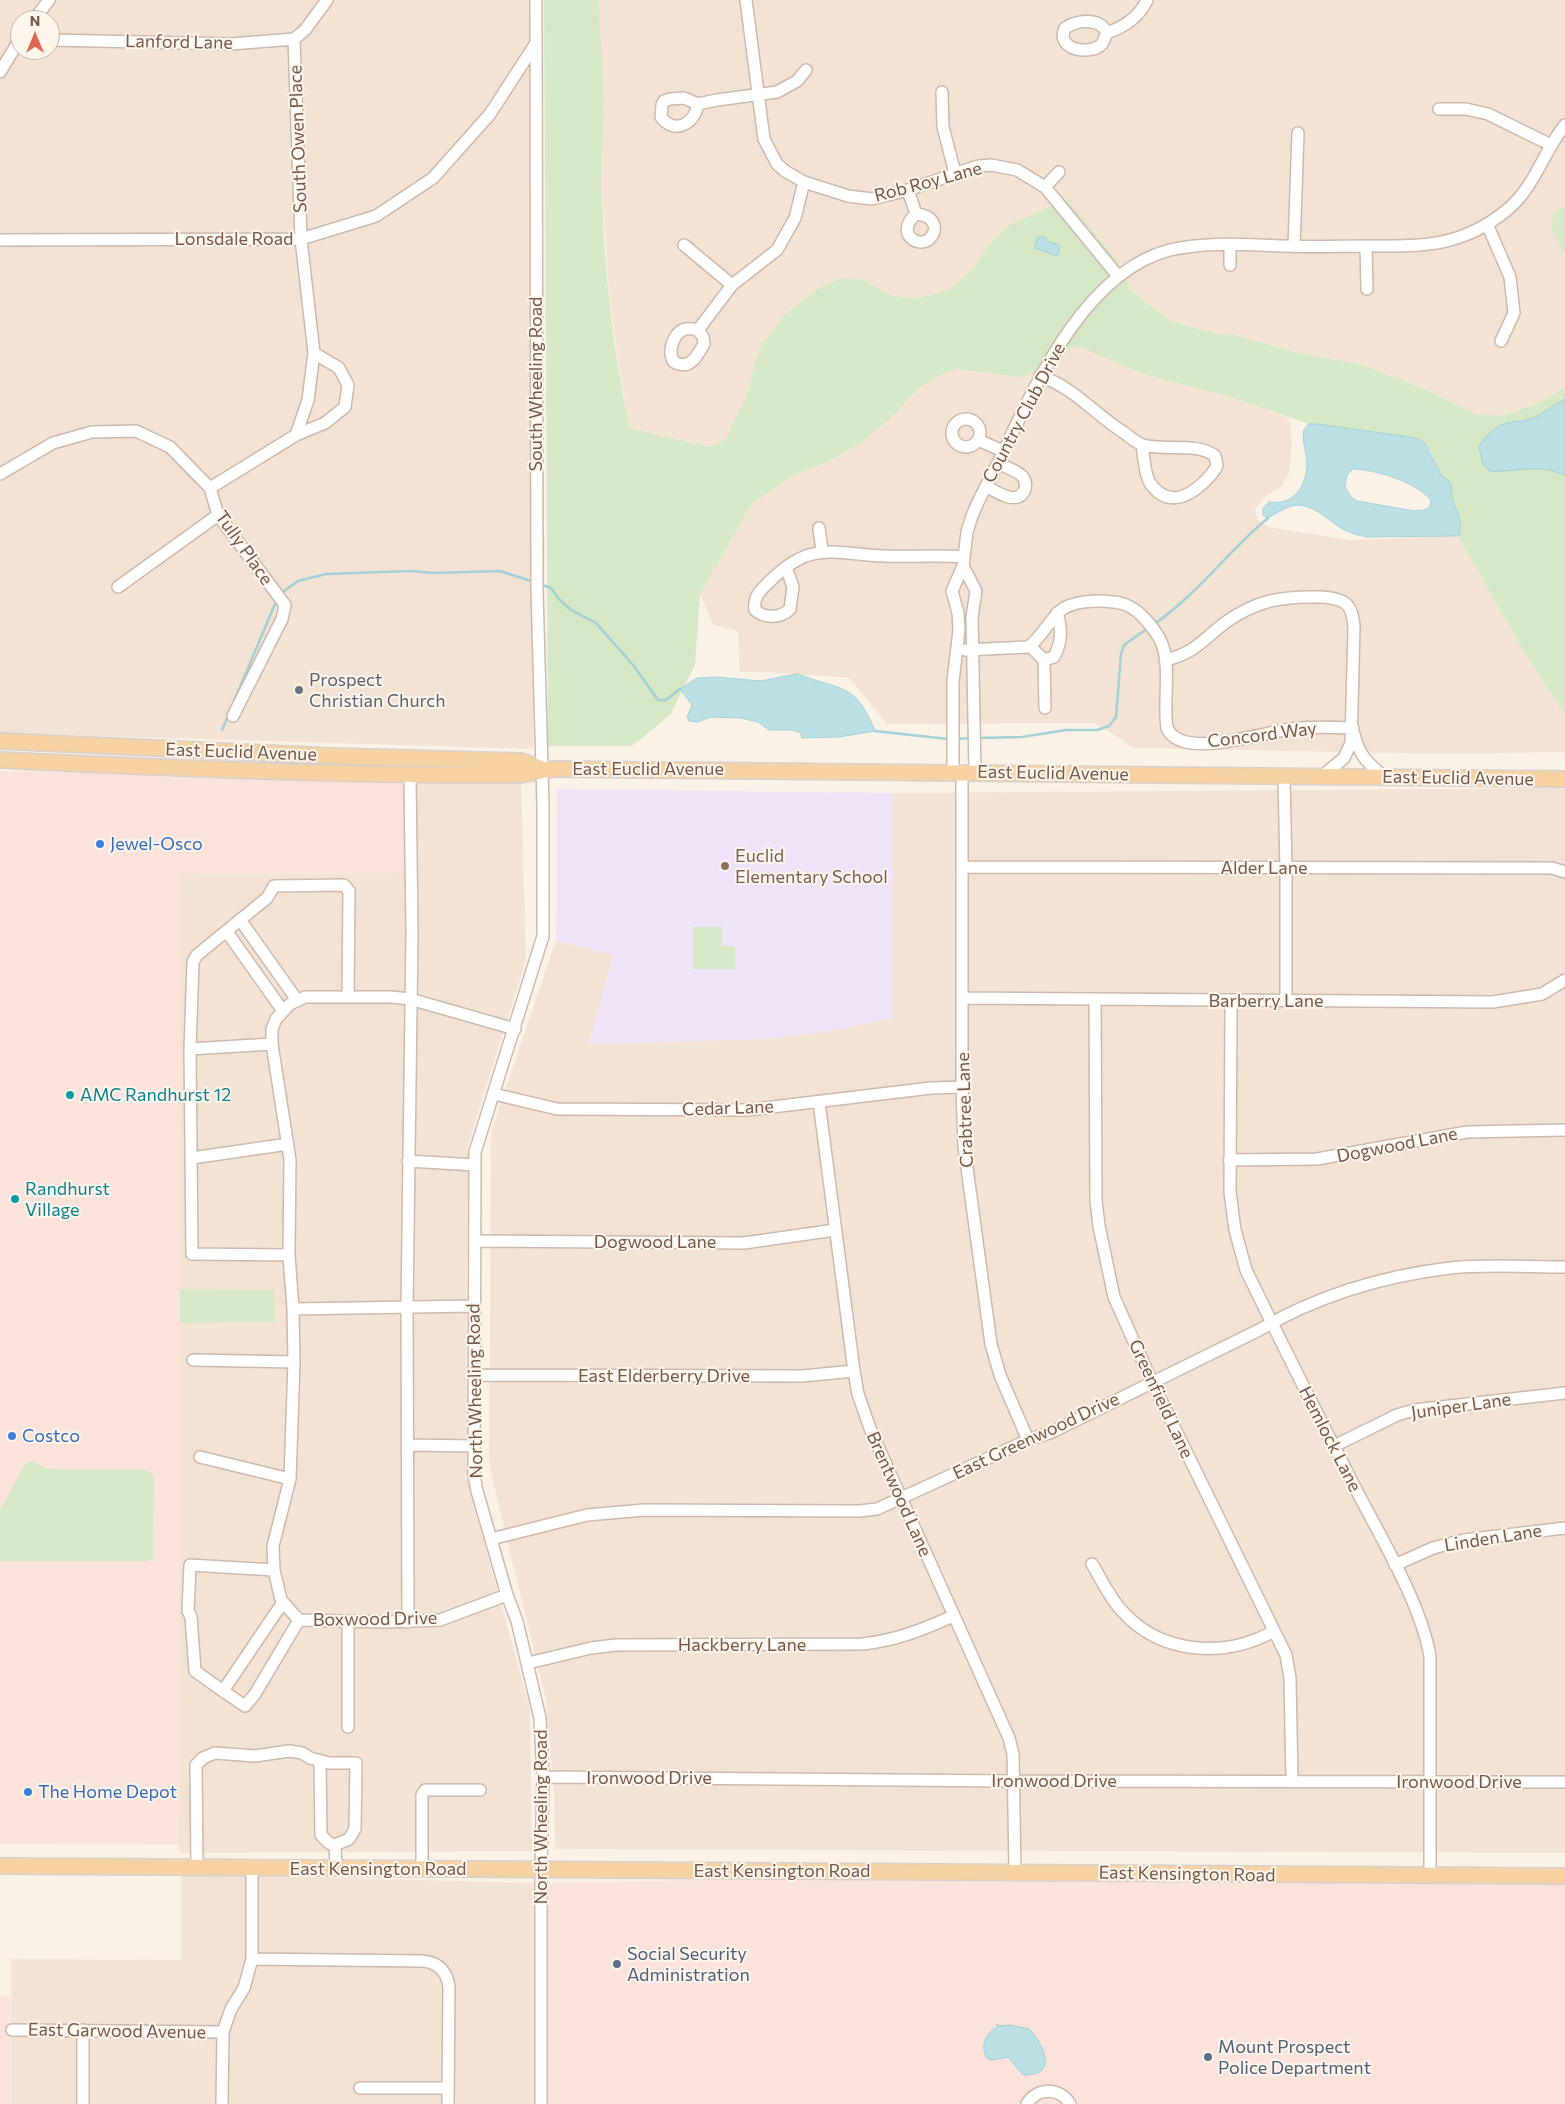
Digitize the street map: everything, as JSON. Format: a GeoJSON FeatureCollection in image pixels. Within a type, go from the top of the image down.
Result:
{"type":"FeatureCollection","features":[{"type":"Feature","properties":{"kind":"main road","name":"East Euclid Avenue"},"geometry":{"type":"LineString","coordinates":[[0,741],[332,756],[521,761],[542,769]]}},
{"type":"Feature","properties":{"kind":"main road","name":"East Euclid Avenue"},"geometry":{"type":"LineString","coordinates":[[0,760],[257,771],[410,775],[518,775],[542,769],[1565,779]]}},
{"type":"Feature","properties":{"kind":"main road","name":"East Kensington Road"},"geometry":{"type":"LineString","coordinates":[[0,1866],[1565,1876]]}},
{"type":"Feature","properties":{"kind":"street"},"geometry":{"type":"LineString","coordinates":[[294,38],[305,30],[328,0]]}},
{"type":"Feature","properties":{"kind":"street","name":"South Wheeling Road"},"geometry":{"type":"LineString","coordinates":[[536,0],[537,590],[542,769]]}},
{"type":"Feature","properties":{"kind":"street","name":"Rob Roy Lane"},"geometry":{"type":"LineString","coordinates":[[746,0],[764,139],[770,152],[785,171],[804,182],[860,198],[884,197],[978,166],[1004,167],[1030,176],[1045,187],[1118,276]]}},
{"type":"Feature","properties":{"kind":"street"},"geometry":{"type":"LineString","coordinates":[[1107,33],[1124,26],[1136,16],[1147,0]]}},
{"type":"Feature","properties":{"kind":"street","name":"Lanford Lane"},"geometry":{"type":"LineString","coordinates":[[60,40],[231,44],[294,38]]}},
{"type":"Feature","properties":{"kind":"street","name":"South Owen Place"},"geometry":{"type":"LineString","coordinates":[[294,38],[301,239],[314,353],[308,400],[296,435]]}},
{"type":"Feature","properties":{"kind":"street","name":"Lonsdale Road"},"geometry":{"type":"LineString","coordinates":[[0,240],[301,239],[376,216],[433,178],[490,114],[536,43]]}},
{"type":"Feature","properties":{"kind":"street"},"geometry":{"type":"LineString","coordinates":[[0,72],[10,56]]}},
{"type":"Feature","properties":{"kind":"street"},"geometry":{"type":"LineString","coordinates":[[698,104],[776,92],[798,80],[806,70]]}},
{"type":"Feature","properties":{"kind":"street"},"geometry":{"type":"LineString","coordinates":[[942,92],[943,127],[956,173]]}},
{"type":"Feature","properties":{"kind":"street"},"geometry":{"type":"LineString","coordinates":[[1440,109],[1466,109],[1483,112],[1551,145]]}},
{"type":"Feature","properties":{"kind":"street","name":"Country Club Drive"},"geometry":{"type":"LineString","coordinates":[[963,772],[953,745],[953,681],[959,630],[958,613],[952,591],[963,561],[972,516],[1040,376],[1076,321],[1118,276],[1152,256],[1168,251],[1188,247],[1230,245],[1418,246],[1436,244],[1462,236],[1487,224],[1519,198],[1531,184],[1551,145],[1565,125]]}},
{"type":"Feature","properties":{"kind":"street"},"geometry":{"type":"LineString","coordinates":[[1294,246],[1298,133]]}},
{"type":"Feature","properties":{"kind":"street"},"geometry":{"type":"LineString","coordinates":[[1045,187],[1059,172]]}},
{"type":"Feature","properties":{"kind":"street"},"geometry":{"type":"LineString","coordinates":[[698,330],[732,285],[777,250],[795,218],[804,182]]}},
{"type":"Feature","properties":{"kind":"street"},"geometry":{"type":"LineString","coordinates":[[908,190],[916,214]]}},
{"type":"Feature","properties":{"kind":"street"},"geometry":{"type":"LineString","coordinates":[[1487,224],[1510,277],[1514,313],[1501,341]]}},
{"type":"Feature","properties":{"kind":"street"},"geometry":{"type":"LineString","coordinates":[[684,245],[732,285]]}},
{"type":"Feature","properties":{"kind":"street"},"geometry":{"type":"LineString","coordinates":[[1230,245],[1230,265]]}},
{"type":"Feature","properties":{"kind":"street"},"geometry":{"type":"LineString","coordinates":[[1366,246],[1367,289]]}},
{"type":"Feature","properties":{"kind":"street"},"geometry":{"type":"LineString","coordinates":[[210,488],[296,435],[325,423],[345,407],[348,385],[339,368],[314,353]]}},
{"type":"Feature","properties":{"kind":"street"},"geometry":{"type":"LineString","coordinates":[[1040,376],[1070,390],[1142,445],[1203,450],[1215,456],[1217,465],[1212,474],[1193,492],[1186,497],[1173,498],[1157,490],[1150,483],[1146,475],[1142,445]]}},
{"type":"Feature","properties":{"kind":"street","name":"Tully Place"},"geometry":{"type":"LineString","coordinates":[[0,474],[53,443],[92,432],[136,431],[170,447],[210,488],[218,514],[285,605],[282,619],[233,716]]}},
{"type":"Feature","properties":{"kind":"street"},"geometry":{"type":"LineString","coordinates":[[978,440],[1003,451]]}},
{"type":"Feature","properties":{"kind":"street"},"geometry":{"type":"LineString","coordinates":[[986,486],[1008,497],[1020,495],[1023,492],[1025,484],[1021,475],[998,463]]}},
{"type":"Feature","properties":{"kind":"street"},"geometry":{"type":"LineString","coordinates":[[118,586],[218,514]]}},
{"type":"Feature","properties":{"kind":"street"},"geometry":{"type":"LineString","coordinates":[[819,528],[822,551]]}},
{"type":"Feature","properties":{"kind":"street"},"geometry":{"type":"LineString","coordinates":[[786,567],[804,557],[822,551],[963,561],[976,591],[972,610],[969,650],[974,743],[963,772]]}},
{"type":"Feature","properties":{"kind":"street"},"geometry":{"type":"LineString","coordinates":[[1165,660],[1191,652],[1226,622],[1268,600],[1301,596],[1339,598],[1349,606],[1354,618],[1353,728],[1351,743],[1344,758],[1321,777]]}},
{"type":"Feature","properties":{"kind":"street","name":"Concord Way"},"geometry":{"type":"LineString","coordinates":[[1030,646],[1057,613],[1070,605],[1107,601],[1131,606],[1155,631],[1162,645],[1165,660],[1165,720],[1169,734],[1178,741],[1192,743],[1225,742],[1288,729],[1353,728]]}},
{"type":"Feature","properties":{"kind":"street"},"geometry":{"type":"LineString","coordinates":[[1044,660],[1054,657],[1058,648],[1062,633],[1057,613]]}},
{"type":"Feature","properties":{"kind":"street"},"geometry":{"type":"LineString","coordinates":[[969,650],[1030,646],[1044,660],[1045,708]]}},
{"type":"Feature","properties":{"kind":"street"},"geometry":{"type":"LineString","coordinates":[[1353,728],[1358,750],[1364,759],[1384,777]]}},
{"type":"Feature","properties":{"kind":"street","name":"North Wheeling Road"},"geometry":{"type":"LineString","coordinates":[[541,2104],[543,1777],[540,1718],[528,1663],[477,1491],[474,1475],[473,1306],[475,1165],[479,1138],[543,936],[542,769]]}},
{"type":"Feature","properties":{"kind":"street","name":"Crabtree Lane"},"geometry":{"type":"LineString","coordinates":[[963,772],[962,1087],[965,1152],[988,1329],[1000,1375],[1028,1440]]}},
{"type":"Feature","properties":{"kind":"street"},"geometry":{"type":"LineString","coordinates":[[408,1622],[407,1307],[410,775]]}},
{"type":"Feature","properties":{"kind":"street"},"geometry":{"type":"LineString","coordinates":[[1284,776],[1286,1000]]}},
{"type":"Feature","properties":{"kind":"street","name":"Alder Lane"},"geometry":{"type":"LineString","coordinates":[[963,867],[1552,868],[1565,872]]}},
{"type":"Feature","properties":{"kind":"street"},"geometry":{"type":"LineString","coordinates":[[289,1255],[192,1254],[190,1049],[193,962],[197,955],[267,898],[274,886],[344,885],[349,891],[348,996]]}},
{"type":"Feature","properties":{"kind":"street"},"geometry":{"type":"LineString","coordinates":[[241,921],[297,1000]]}},
{"type":"Feature","properties":{"kind":"street"},"geometry":{"type":"LineString","coordinates":[[226,932],[282,1011]]}},
{"type":"Feature","properties":{"kind":"street","name":"Barberry Lane"},"geometry":{"type":"LineString","coordinates":[[963,998],[1493,1002],[1542,994],[1565,980]]}},
{"type":"Feature","properties":{"kind":"street","name":"Boxwood Drive"},"geometry":{"type":"LineString","coordinates":[[507,1595],[440,1620],[408,1622],[299,1620],[283,1602],[274,1570],[273,1546],[290,1479],[294,1309],[289,1255],[290,1160],[272,1044],[272,1029],[282,1011],[297,1000],[316,996],[410,999],[515,1028]]}},
{"type":"Feature","properties":{"kind":"street","name":"Greenfield Lane"},"geometry":{"type":"LineString","coordinates":[[1095,1000],[1095,1177],[1099,1226],[1114,1297],[1152,1382],[1286,1654],[1290,1678],[1292,1781]]}},
{"type":"Feature","properties":{"kind":"street","name":"Hemlock Lane"},"geometry":{"type":"LineString","coordinates":[[1230,1001],[1230,1192],[1235,1230],[1246,1270],[1271,1323],[1395,1565],[1425,1635],[1430,1656],[1430,1876]]}},
{"type":"Feature","properties":{"kind":"street"},"geometry":{"type":"LineString","coordinates":[[190,1049],[272,1044]]}},
{"type":"Feature","properties":{"kind":"street","name":"Cedar Lane"},"geometry":{"type":"LineString","coordinates":[[494,1094],[539,1106],[575,1110],[747,1110],[931,1088],[962,1087]]}},
{"type":"Feature","properties":{"kind":"street","name":"Brentwood Lane"},"geometry":{"type":"LineString","coordinates":[[819,1102],[834,1230],[854,1370],[863,1412],[1009,1738],[1013,1754],[1015,1872]]}},
{"type":"Feature","properties":{"kind":"street","name":"Dogwood Lane"},"geometry":{"type":"LineString","coordinates":[[1229,1160],[1317,1159],[1466,1132],[1565,1130]]}},
{"type":"Feature","properties":{"kind":"street"},"geometry":{"type":"LineString","coordinates":[[192,1158],[288,1144]]}},
{"type":"Feature","properties":{"kind":"street"},"geometry":{"type":"LineString","coordinates":[[408,1161],[475,1165]]}},
{"type":"Feature","properties":{"kind":"street","name":"Dogwood Lane"},"geometry":{"type":"LineString","coordinates":[[475,1241],[744,1243],[834,1230]]}},
{"type":"Feature","properties":{"kind":"street","name":"East Greenwood Drive"},"geometry":{"type":"LineString","coordinates":[[491,1538],[563,1519],[612,1512],[644,1510],[859,1511],[878,1509],[1028,1440],[1052,1432],[1299,1308],[1335,1295],[1420,1273],[1472,1267],[1565,1267]]}},
{"type":"Feature","properties":{"kind":"street"},"geometry":{"type":"LineString","coordinates":[[294,1309],[473,1306]]}},
{"type":"Feature","properties":{"kind":"street"},"geometry":{"type":"LineString","coordinates":[[194,1360],[294,1362]]}},
{"type":"Feature","properties":{"kind":"street","name":"East Elderberry Drive"},"geometry":{"type":"LineString","coordinates":[[474,1375],[795,1376],[854,1370]]}},
{"type":"Feature","properties":{"kind":"street","name":"Juniper Lane"},"geometry":{"type":"LineString","coordinates":[[1334,1446],[1397,1415],[1414,1410],[1565,1392]]}},
{"type":"Feature","properties":{"kind":"street"},"geometry":{"type":"LineString","coordinates":[[407,1445],[474,1446]]}},
{"type":"Feature","properties":{"kind":"street"},"geometry":{"type":"LineString","coordinates":[[200,1458],[290,1479]]}},
{"type":"Feature","properties":{"kind":"street","name":"Linden Lane"},"geometry":{"type":"LineString","coordinates":[[1395,1565],[1434,1548],[1464,1540],[1565,1528]]}},
{"type":"Feature","properties":{"kind":"street"},"geometry":{"type":"LineString","coordinates":[[1092,1564],[1122,1612],[1144,1630],[1165,1640],[1203,1649],[1220,1648],[1248,1643],[1274,1631]]}},
{"type":"Feature","properties":{"kind":"street"},"geometry":{"type":"LineString","coordinates":[[274,1570],[190,1565],[188,1612],[191,1616],[195,1671],[245,1706],[255,1694],[299,1620]]}},
{"type":"Feature","properties":{"kind":"street"},"geometry":{"type":"LineString","coordinates":[[223,1691],[283,1602]]}},
{"type":"Feature","properties":{"kind":"street","name":"Hackberry Lane"},"geometry":{"type":"LineString","coordinates":[[528,1663],[591,1648],[616,1645],[863,1644],[904,1637],[953,1616]]}},
{"type":"Feature","properties":{"kind":"street"},"geometry":{"type":"LineString","coordinates":[[348,1622],[348,1727]]}},
{"type":"Feature","properties":{"kind":"street"},"geometry":{"type":"LineString","coordinates":[[197,1868],[196,1765],[203,1758],[215,1753],[255,1756],[293,1751],[320,1761],[356,1763],[355,1829],[344,1842],[335,1845],[329,1843],[320,1835],[320,1761]]}},
{"type":"Feature","properties":{"kind":"street","name":"Ironwood Drive"},"geometry":{"type":"LineString","coordinates":[[543,1777],[1013,1781],[1565,1782]]}},
{"type":"Feature","properties":{"kind":"street"},"geometry":{"type":"LineString","coordinates":[[422,1870],[422,1795],[425,1790],[480,1790]]}},
{"type":"Feature","properties":{"kind":"street"},"geometry":{"type":"LineString","coordinates":[[335,1845],[336,1869]]}},
{"type":"Feature","properties":{"kind":"street"},"geometry":{"type":"LineString","coordinates":[[222,2104],[223,2032],[231,2008],[244,1988],[252,1959],[252,1868]]}},
{"type":"Feature","properties":{"kind":"street"},"geometry":{"type":"LineString","coordinates":[[252,1959],[422,1961],[434,1963],[442,1969],[447,1977],[448,1987],[448,2104]]}},
{"type":"Feature","properties":{"kind":"street","name":"East Garwood Avenue"},"geometry":{"type":"LineString","coordinates":[[12,2030],[223,2032]]}},
{"type":"Feature","properties":{"kind":"street"},"geometry":{"type":"LineString","coordinates":[[83,2030],[83,2104]]}},
{"type":"Feature","properties":{"kind":"street"},"geometry":{"type":"LineString","coordinates":[[360,2088],[448,2088]]}},
{"type":"Feature","properties":{"kind":"street"},"geometry":{"type":"LineString","coordinates":[[1027,2104],[1033,2096],[1046,2091],[1058,2093],[1070,2104]]}},
{"type":"Feature","properties":{"kind":"shaded area"},"geometry":{"type":"Polygon","coordinates":[[[0,0],[541,0],[533,749],[0,733],[0,0]]]}},
{"type":"Feature","properties":{"kind":"shaded area"},"geometry":{"type":"Polygon","coordinates":[[[599,0],[1565,0],[1565,208],[1563,208],[1561,247],[1565,255],[1565,384],[1562,389],[1539,403],[1498,416],[1476,414],[1427,390],[1363,365],[1295,352],[1235,335],[1218,334],[1172,322],[1131,290],[1116,259],[1065,199],[1009,225],[989,244],[971,271],[949,290],[915,299],[891,295],[862,279],[841,278],[819,288],[786,313],[754,364],[749,389],[727,439],[710,447],[630,428],[618,361],[609,292],[602,191],[603,82],[599,0]]]}},
{"type":"Feature","properties":{"kind":"shaded area"},"geometry":{"type":"Polygon","coordinates":[[[1072,347],[1080,347],[1140,373],[1233,398],[1289,418],[1292,439],[1289,474],[1281,487],[1266,496],[1255,509],[1257,519],[1268,527],[1349,540],[1458,536],[1524,652],[1565,715],[1565,752],[1450,754],[1134,748],[1095,723],[887,724],[849,678],[768,672],[740,672],[738,632],[713,625],[700,594],[752,504],[795,474],[826,463],[897,412],[917,390],[936,377],[957,369],[1020,377],[1051,366],[1072,347]]]}},
{"type":"Feature","properties":{"kind":"shaded area","name":"Randhurst Village"},"geometry":{"type":"Polygon","coordinates":[[[0,771],[188,773],[402,781],[402,873],[181,874],[178,1845],[0,1844],[0,771]]]}},
{"type":"Feature","properties":{"kind":"shaded area"},"geometry":{"type":"Polygon","coordinates":[[[402,781],[521,783],[526,960],[468,1145],[466,1361],[470,1491],[530,1709],[532,1851],[180,1853],[178,1845],[180,874],[402,873],[402,781]]]}},
{"type":"Feature","properties":{"kind":"shaded area"},"geometry":{"type":"Polygon","coordinates":[[[1565,788],[1565,1853],[555,1849],[554,1793],[546,1700],[489,1465],[491,1132],[556,940],[614,955],[589,1044],[765,1039],[824,1032],[893,1018],[893,793],[1565,788]]]}},
{"type":"Feature","properties":{"kind":"shaded area","name":"Euclid Elementary School"},"geometry":{"type":"Polygon","coordinates":[[[557,789],[893,793],[893,1018],[824,1032],[765,1039],[589,1044],[613,955],[556,940],[557,789]]]}},
{"type":"Feature","properties":{"kind":"shaded area"},"geometry":{"type":"Polygon","coordinates":[[[181,1874],[532,1883],[532,2104],[11,2104],[11,1959],[181,1960],[181,1874]]]}},
{"type":"Feature","properties":{"kind":"shaded area"},"geometry":{"type":"Polygon","coordinates":[[[830,1878],[1565,1881],[1565,2104],[532,2104],[532,1883],[830,1878]]]}},
{"type":"Feature","properties":{"kind":"shaded area"},"geometry":{"type":"Polygon","coordinates":[[[10,1995],[10,2104],[0,2104],[0,1996],[10,1995]]]}},
{"type":"Feature","properties":{"kind":"green space"},"geometry":{"type":"Polygon","coordinates":[[[544,0],[599,0],[603,74],[602,190],[605,250],[614,340],[630,428],[710,447],[726,439],[749,389],[754,364],[763,343],[786,313],[819,288],[841,278],[862,279],[891,295],[915,299],[949,290],[971,271],[989,244],[1009,225],[1066,199],[1116,259],[1131,290],[1172,322],[1218,334],[1235,335],[1295,352],[1363,365],[1427,390],[1476,414],[1499,416],[1539,403],[1562,389],[1565,384],[1565,715],[1524,652],[1458,536],[1461,527],[1452,497],[1451,485],[1441,475],[1430,450],[1424,443],[1416,438],[1309,424],[1233,398],[1140,373],[1080,347],[1072,347],[1051,366],[1020,377],[957,369],[936,377],[917,390],[897,412],[865,440],[826,463],[795,474],[752,504],[700,594],[695,665],[670,715],[632,746],[548,746],[544,0]]]}},
{"type":"Feature","properties":{"kind":"green space"},"geometry":{"type":"Polygon","coordinates":[[[1565,208],[1565,255],[1552,231],[1553,214],[1565,208]]]}},
{"type":"Feature","properties":{"kind":"green space"},"geometry":{"type":"Polygon","coordinates":[[[693,927],[722,927],[722,946],[735,946],[735,969],[693,969],[693,927]]]}},
{"type":"Feature","properties":{"kind":"green space"},"geometry":{"type":"Polygon","coordinates":[[[274,1288],[275,1322],[180,1323],[180,1289],[268,1290],[274,1288]]]}},
{"type":"Feature","properties":{"kind":"green space"},"geometry":{"type":"Polygon","coordinates":[[[33,1461],[47,1469],[145,1470],[152,1473],[154,1478],[153,1559],[148,1561],[0,1561],[0,1509],[26,1463],[33,1461]]]}},
{"type":"Feature","properties":{"kind":"water"},"geometry":{"type":"Polygon","coordinates":[[[1038,237],[1046,237],[1046,241],[1059,245],[1059,254],[1057,256],[1035,248],[1038,237]]]}},
{"type":"Feature","properties":{"kind":"water"},"geometry":{"type":"Polygon","coordinates":[[[1565,399],[1565,476],[1556,472],[1537,469],[1489,471],[1483,464],[1479,447],[1488,434],[1507,423],[1529,420],[1565,399]]]}},
{"type":"Feature","properties":{"kind":"water"},"geometry":{"type":"Polygon","coordinates":[[[1309,424],[1317,424],[1416,438],[1425,443],[1441,475],[1451,485],[1452,497],[1460,520],[1460,533],[1458,536],[1367,537],[1347,531],[1312,508],[1299,505],[1289,507],[1267,518],[1263,515],[1263,508],[1269,502],[1286,501],[1292,497],[1298,492],[1305,479],[1307,462],[1303,437],[1304,430],[1309,424]],[[1353,469],[1347,475],[1345,487],[1351,497],[1357,501],[1414,511],[1425,510],[1430,507],[1431,501],[1417,488],[1384,474],[1353,469]]]}},
{"type":"Feature","properties":{"kind":"water"},"geometry":{"type":"Polygon","coordinates":[[[798,674],[836,686],[853,695],[868,715],[875,731],[839,737],[802,738],[801,733],[792,730],[769,730],[758,722],[741,718],[711,717],[697,722],[689,721],[687,717],[692,705],[680,689],[697,678],[716,677],[760,681],[798,674]]]}},
{"type":"Feature","properties":{"kind":"water"},"geometry":{"type":"Polygon","coordinates":[[[997,2024],[1000,2026],[1010,2025],[1029,2029],[1043,2051],[1045,2065],[1041,2070],[1034,2074],[1023,2075],[1008,2057],[992,2060],[987,2058],[984,2049],[985,2041],[989,2033],[997,2027],[997,2024]]]}},
{"type":"Feature","properties":{"kind":"waterway"},"geometry":{"type":"LineString","coordinates":[[1154,624],[1199,586],[1268,518]]}},
{"type":"Feature","properties":{"kind":"waterway"},"geometry":{"type":"LineString","coordinates":[[284,591],[298,581],[326,574],[411,571],[434,573],[500,571],[534,582]]}},
{"type":"Feature","properties":{"kind":"waterway"},"geometry":{"type":"LineString","coordinates":[[539,584],[551,588],[571,610],[596,623],[633,665],[658,700],[666,700],[680,689]]}},
{"type":"Feature","properties":{"kind":"waterway"},"geometry":{"type":"LineString","coordinates":[[234,701],[275,604]]}},
{"type":"Feature","properties":{"kind":"waterway"},"geometry":{"type":"LineString","coordinates":[[979,738],[1022,737],[1066,730],[1097,730],[1109,726],[1116,717],[1121,654],[1124,645],[1148,628]]}},
{"type":"Feature","properties":{"kind":"waterway"},"geometry":{"type":"LineString","coordinates":[[222,730],[228,716]]}},
{"type":"Feature","properties":{"kind":"waterway"},"geometry":{"type":"LineString","coordinates":[[875,731],[948,739]]}},
{"type":"Feature","properties":{"kind":"waterway"},"geometry":{"type":"LineString","coordinates":[[956,739],[971,738]]}},
{"type":"Feature","properties":{"kind":"place","name":"Prospect Christian Church"},"geometry":{"type":"Point","coordinates":[299,690]}},
{"type":"Feature","properties":{"kind":"place","name":"Jewel-Osco"},"geometry":{"type":"Point","coordinates":[100,844]}},
{"type":"Feature","properties":{"kind":"place","name":"Euclid Elementary School"},"geometry":{"type":"Point","coordinates":[725,866]}},
{"type":"Feature","properties":{"kind":"place","name":"AMC Randhurst 12"},"geometry":{"type":"Point","coordinates":[70,1095]}},
{"type":"Feature","properties":{"kind":"place","name":"Randhurst Village"},"geometry":{"type":"Point","coordinates":[15,1199]}},
{"type":"Feature","properties":{"kind":"place","name":"Costco"},"geometry":{"type":"Point","coordinates":[12,1436]}},
{"type":"Feature","properties":{"kind":"place","name":"The Home Depot"},"geometry":{"type":"Point","coordinates":[28,1792]}},
{"type":"Feature","properties":{"kind":"place","name":"Social Security Administration"},"geometry":{"type":"Point","coordinates":[617,1964]}},
{"type":"Feature","properties":{"kind":"place","name":"Mount Prospect Police Department"},"geometry":{"type":"Point","coordinates":[1208,2057]}}]}
